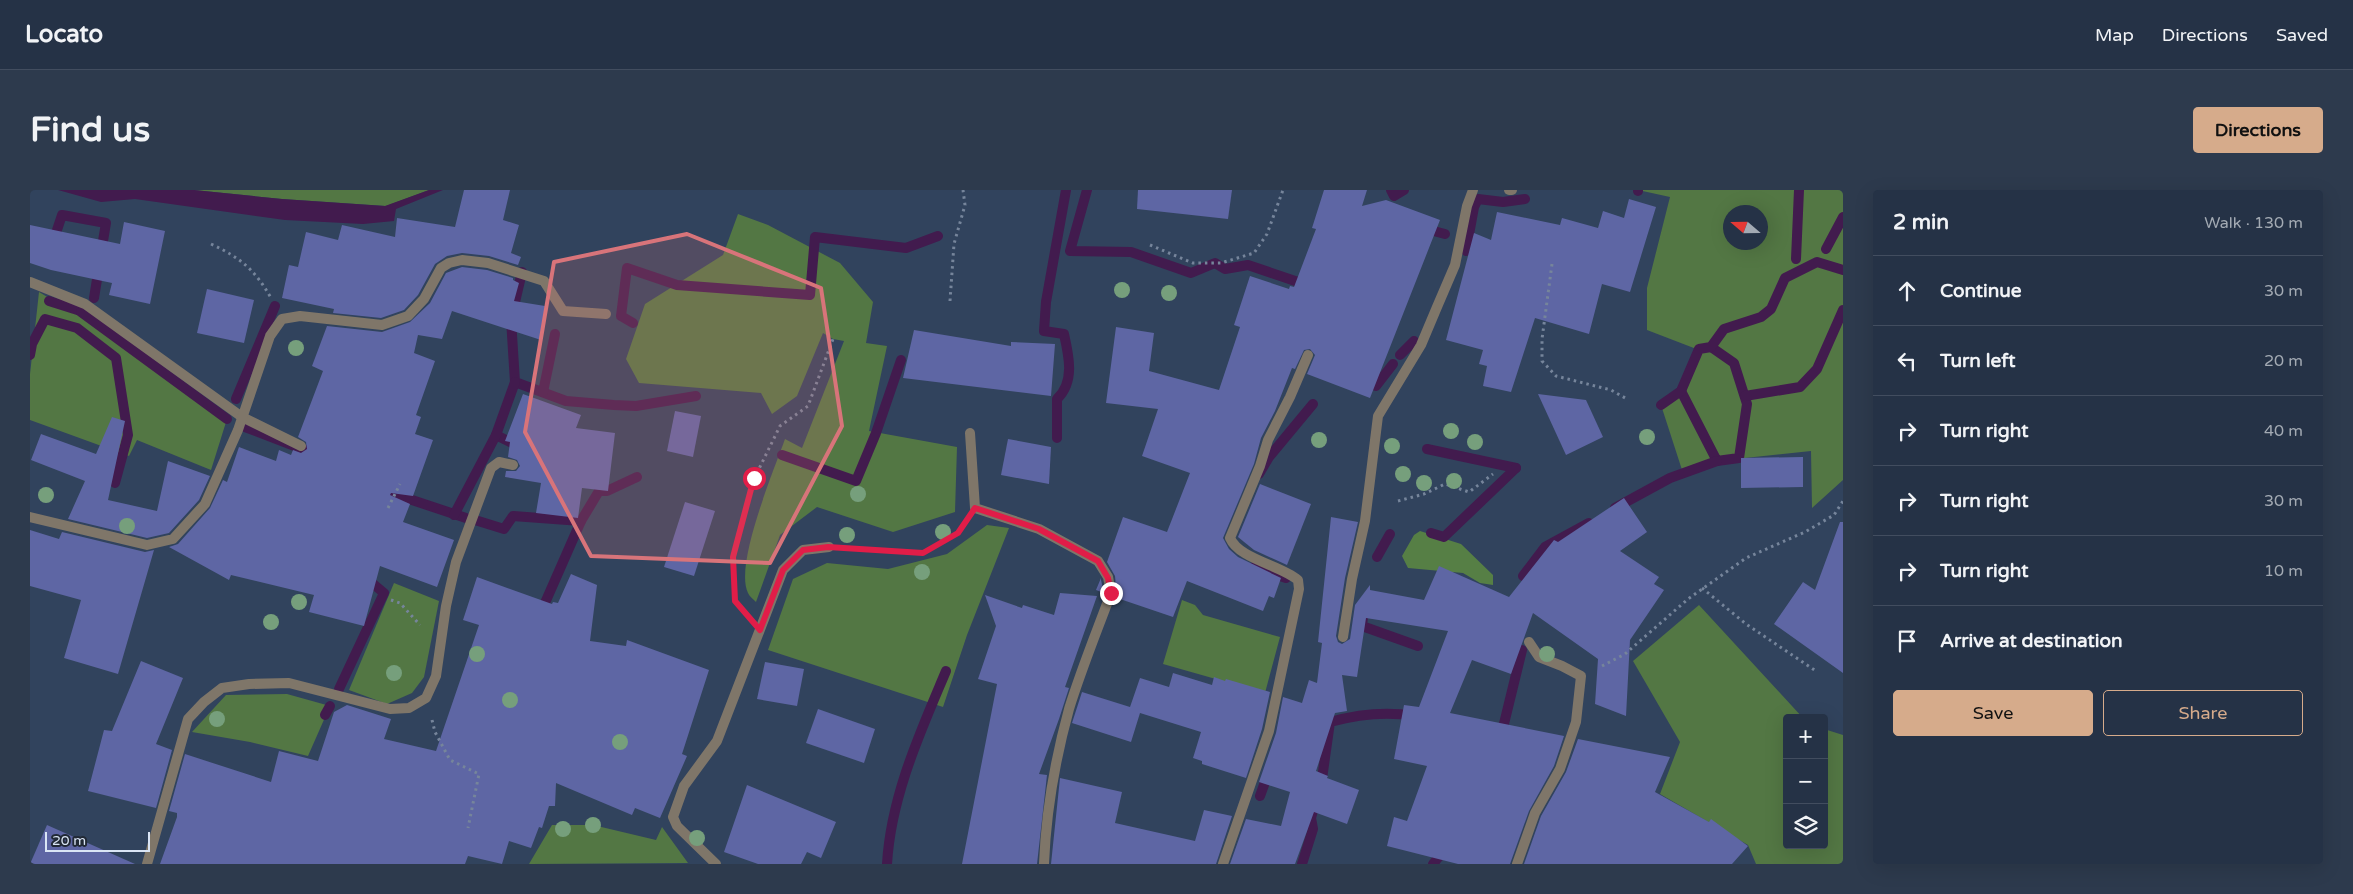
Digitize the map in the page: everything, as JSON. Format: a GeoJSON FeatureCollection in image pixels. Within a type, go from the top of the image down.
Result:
{"type":"FeatureCollection","features":[{"type":"Feature","properties":{"kind":"street"},"geometry":{"type":"LineString","coordinates":[[1343,636],[1352,579],[1365,522],[1378,416],[1421,345],[1447,285],[1455,265],[1467,206],[1473,190]]}},
{"type":"Feature","properties":{"kind":"street"},"geometry":{"type":"LineString","coordinates":[[30,517],[147,545],[173,539],[205,504],[242,417],[270,336],[282,318],[300,316],[382,325],[408,316],[424,299],[440,268],[449,263],[462,260],[488,263],[544,281],[563,312],[606,314]]}},
{"type":"Feature","properties":{"kind":"street"},"geometry":{"type":"LineString","coordinates":[[30,282],[85,304],[242,417],[300,446]]}},
{"type":"Feature","properties":{"kind":"street"},"geometry":{"type":"LineString","coordinates":[[1223,864],[1270,731],[1299,589],[1298,580],[1289,573],[1242,552],[1234,546],[1230,538],[1260,466],[1268,440],[1290,397],[1308,355]]}},
{"type":"Feature","properties":{"kind":"street"},"geometry":{"type":"LineString","coordinates":[[970,433],[975,508],[1039,529],[1098,561],[1108,578],[1111,593],[1070,708],[1055,767],[1046,826],[1044,864]]}},
{"type":"Feature","properties":{"kind":"street"},"geometry":{"type":"LineString","coordinates":[[147,864],[188,719],[204,702],[222,688],[249,684],[289,683],[390,709],[409,708],[426,698],[436,676],[446,606],[464,535],[491,468],[499,462],[513,465]]}},
{"type":"Feature","properties":{"kind":"street"},"geometry":{"type":"LineString","coordinates":[[716,864],[677,826],[673,817],[684,786],[717,741],[783,570],[803,550],[828,547]]}},
{"type":"Feature","properties":{"kind":"street"},"geometry":{"type":"LineString","coordinates":[[1517,864],[1535,813],[1560,769],[1576,722],[1581,676],[1539,657],[1529,642]]}},
{"type":"Feature","properties":{"kind":"path"},"geometry":{"type":"LineString","coordinates":[[950,301],[954,244],[966,205],[963,190]]}},
{"type":"Feature","properties":{"kind":"path"},"geometry":{"type":"LineString","coordinates":[[1150,245],[1193,263],[1221,263],[1254,253],[1267,234],[1283,190]]}},
{"type":"Feature","properties":{"kind":"path"},"geometry":{"type":"LineString","coordinates":[[211,244],[234,254],[258,276],[282,318]]}},
{"type":"Feature","properties":{"kind":"path"},"geometry":{"type":"LineString","coordinates":[[1552,264],[1542,339],[1542,361],[1556,376],[1611,390],[1627,399]]}},
{"type":"Feature","properties":{"kind":"path"},"geometry":{"type":"LineString","coordinates":[[760,630],[735,601],[733,557],[754,478],[780,426],[808,406],[833,339]]}},
{"type":"Feature","properties":{"kind":"path"},"geometry":{"type":"LineString","coordinates":[[1398,500],[1424,494],[1445,484],[1469,492],[1493,474]]}},
{"type":"Feature","properties":{"kind":"path"},"geometry":{"type":"LineString","coordinates":[[388,508],[400,484]]}},
{"type":"Feature","properties":{"kind":"path"},"geometry":{"type":"LineString","coordinates":[[1581,676],[1626,654],[1702,588],[1746,558],[1806,532],[1834,515],[1843,501]]}},
{"type":"Feature","properties":{"kind":"path"},"geometry":{"type":"LineString","coordinates":[[828,547],[923,553],[958,533],[975,508]]}},
{"type":"Feature","properties":{"kind":"path"},"geometry":{"type":"LineString","coordinates":[[1702,588],[1746,624],[1816,671]]}},
{"type":"Feature","properties":{"kind":"path"},"geometry":{"type":"LineString","coordinates":[[426,698],[435,732],[450,760],[480,774],[468,828]]}},
{"type":"Feature","properties":{"kind":"highlighted area"},"geometry":{"type":"Polygon","coordinates":[[[687,234],[821,288],[842,426],[770,563],[591,556],[525,432],[554,262],[687,234]]]}},
{"type":"Feature","properties":{"kind":"green space"},"geometry":{"type":"Polygon","coordinates":[[[194,190],[429,190],[386,206],[282,199],[194,190]]]}},
{"type":"Feature","properties":{"kind":"green space"},"geometry":{"type":"Polygon","coordinates":[[[1638,190],[1843,190],[1843,480],[1812,508],[1811,451],[1717,461],[1683,473],[1661,405],[1681,391],[1699,350],[1647,330],[1647,288],[1670,197],[1638,190]]]}},
{"type":"Feature","properties":{"kind":"green space"},"geometry":{"type":"Polygon","coordinates":[[[738,214],[768,225],[840,263],[873,302],[866,343],[887,346],[869,431],[957,447],[955,512],[893,532],[817,507],[780,535],[756,602],[748,593],[745,580],[746,561],[757,517],[785,439],[802,448],[844,341],[833,339],[823,333],[797,396],[772,414],[761,393],[639,383],[626,359],[645,304],[723,255],[738,214]]]}},
{"type":"Feature","properties":{"kind":"green space"},"geometry":{"type":"Polygon","coordinates":[[[39,292],[127,345],[227,419],[211,470],[137,440],[129,456],[30,420],[30,374],[39,292]]]}},
{"type":"Feature","properties":{"kind":"green space"},"geometry":{"type":"Polygon","coordinates":[[[987,525],[1009,528],[967,635],[943,707],[768,650],[793,579],[827,563],[888,569],[947,554],[987,525]]]}},
{"type":"Feature","properties":{"kind":"green space"},"geometry":{"type":"Polygon","coordinates":[[[1420,531],[1461,544],[1493,575],[1493,585],[1480,583],[1463,573],[1408,568],[1402,556],[1414,535],[1420,531]]]}},
{"type":"Feature","properties":{"kind":"green space"},"geometry":{"type":"Polygon","coordinates":[[[394,583],[439,601],[424,677],[412,693],[387,704],[349,690],[394,583]]]}},
{"type":"Feature","properties":{"kind":"green space"},"geometry":{"type":"Polygon","coordinates":[[[1182,600],[1195,605],[1203,615],[1280,637],[1265,693],[1163,664],[1182,600]]]}},
{"type":"Feature","properties":{"kind":"green space"},"geometry":{"type":"Polygon","coordinates":[[[1699,605],[1799,714],[1783,714],[1783,849],[1828,849],[1828,730],[1843,735],[1843,864],[1756,864],[1748,845],[1660,794],[1680,742],[1633,661],[1699,605]]]}},
{"type":"Feature","properties":{"kind":"green space"},"geometry":{"type":"Polygon","coordinates":[[[287,694],[330,706],[308,756],[250,742],[192,732],[226,695],[287,694]]]}},
{"type":"Feature","properties":{"kind":"green space"},"geometry":{"type":"Polygon","coordinates":[[[552,825],[593,825],[656,840],[662,827],[688,863],[529,864],[552,825]]]}},
{"type":"Feature","properties":{"kind":"shaded area"},"geometry":{"type":"Polygon","coordinates":[[[58,190],[194,190],[282,199],[385,206],[429,190],[443,190],[396,209],[394,221],[363,224],[285,220],[135,199],[101,202],[58,190]]]}},
{"type":"Feature","properties":{"kind":"building"},"geometry":{"type":"Polygon","coordinates":[[[464,190],[510,190],[503,220],[519,225],[511,253],[521,257],[518,265],[489,256],[462,253],[447,256],[435,264],[418,295],[404,310],[381,318],[333,313],[334,309],[282,298],[289,265],[298,267],[306,232],[338,240],[342,225],[395,237],[397,218],[455,227],[464,190]]]}},
{"type":"Feature","properties":{"kind":"building"},"geometry":{"type":"Polygon","coordinates":[[[1138,190],[1232,190],[1228,219],[1137,209],[1138,190]]]}},
{"type":"Feature","properties":{"kind":"building"},"geometry":{"type":"Polygon","coordinates":[[[1324,190],[1367,190],[1362,206],[1386,200],[1440,220],[1370,398],[1307,374],[1315,355],[1310,349],[1304,350],[1295,369],[1292,368],[1275,411],[1261,438],[1254,464],[1223,538],[1229,549],[1238,557],[1281,578],[1274,598],[1269,596],[1263,611],[1187,581],[1173,617],[1117,598],[1115,576],[1107,562],[1123,517],[1167,532],[1190,473],[1142,456],[1158,409],[1106,403],[1116,327],[1154,333],[1149,371],[1219,390],[1240,327],[1234,325],[1250,276],[1289,289],[1290,286],[1294,287],[1316,229],[1312,228],[1324,190]]]}},
{"type":"Feature","properties":{"kind":"building"},"geometry":{"type":"Polygon","coordinates":[[[1629,199],[1656,207],[1630,292],[1602,284],[1589,334],[1535,318],[1511,392],[1483,386],[1487,366],[1479,364],[1483,350],[1446,340],[1474,233],[1491,240],[1497,212],[1560,225],[1562,218],[1598,228],[1603,211],[1624,218],[1629,199]]]}},
{"type":"Feature","properties":{"kind":"building"},"geometry":{"type":"Polygon","coordinates":[[[124,222],[165,231],[150,304],[109,295],[112,283],[51,270],[30,263],[30,225],[120,244],[124,222]]]}},
{"type":"Feature","properties":{"kind":"building"},"geometry":{"type":"Polygon","coordinates":[[[462,267],[487,270],[513,278],[513,280],[519,283],[514,301],[545,306],[541,340],[452,311],[442,339],[418,335],[414,353],[435,361],[416,415],[421,417],[415,434],[433,440],[413,496],[391,493],[390,495],[410,504],[403,522],[454,540],[437,587],[380,566],[364,626],[309,612],[314,595],[231,575],[229,580],[169,547],[178,544],[210,508],[223,480],[227,482],[239,447],[276,461],[279,450],[291,455],[293,450],[301,453],[307,449],[306,442],[298,437],[323,371],[312,366],[327,326],[382,332],[410,322],[430,303],[446,273],[462,267]]]}},
{"type":"Feature","properties":{"kind":"building"},"geometry":{"type":"Polygon","coordinates":[[[207,289],[254,300],[244,343],[197,333],[207,289]]]}},
{"type":"Feature","properties":{"kind":"building"},"geometry":{"type":"Polygon","coordinates":[[[914,330],[1011,346],[1011,342],[1055,344],[1051,396],[903,378],[914,330]]]}},
{"type":"Feature","properties":{"kind":"building"},"geometry":{"type":"Polygon","coordinates":[[[523,394],[581,415],[576,428],[615,433],[608,491],[582,488],[578,518],[536,513],[541,483],[505,477],[506,471],[516,471],[520,466],[517,460],[508,457],[510,442],[505,441],[523,394]]]}},
{"type":"Feature","properties":{"kind":"building"},"geometry":{"type":"Polygon","coordinates":[[[1538,394],[1586,400],[1603,437],[1566,455],[1538,394]]]}},
{"type":"Feature","properties":{"kind":"building"},"geometry":{"type":"Polygon","coordinates":[[[675,411],[701,416],[693,457],[667,451],[675,411]]]}},
{"type":"Feature","properties":{"kind":"building"},"geometry":{"type":"Polygon","coordinates":[[[112,417],[125,421],[108,500],[157,511],[168,461],[210,476],[199,500],[169,533],[147,538],[68,519],[85,481],[31,460],[41,434],[96,454],[112,417]]]}},
{"type":"Feature","properties":{"kind":"building"},"geometry":{"type":"Polygon","coordinates":[[[1008,439],[1051,447],[1049,484],[1001,475],[1008,439]]]}},
{"type":"Feature","properties":{"kind":"building"},"geometry":{"type":"Polygon","coordinates":[[[1803,457],[1803,487],[1741,488],[1741,458],[1803,457]]]}},
{"type":"Feature","properties":{"kind":"building"},"geometry":{"type":"Polygon","coordinates":[[[1260,484],[1311,504],[1287,565],[1254,550],[1238,537],[1260,484]]]}},
{"type":"Feature","properties":{"kind":"building"},"geometry":{"type":"Polygon","coordinates":[[[1624,498],[1647,532],[1620,551],[1659,577],[1654,584],[1664,590],[1630,640],[1626,716],[1595,704],[1598,659],[1533,613],[1511,674],[1472,660],[1450,713],[1564,736],[1554,766],[1529,811],[1510,864],[1458,864],[1387,846],[1394,817],[1407,821],[1427,766],[1394,759],[1404,705],[1419,707],[1448,631],[1366,618],[1357,677],[1342,675],[1347,711],[1335,713],[1316,771],[1328,776],[1327,778],[1359,790],[1347,824],[1314,812],[1295,864],[1230,864],[1246,819],[1281,826],[1290,792],[1259,782],[1276,733],[1283,697],[1302,703],[1309,680],[1317,683],[1322,643],[1318,642],[1331,517],[1358,522],[1345,578],[1336,636],[1338,642],[1342,644],[1350,639],[1355,605],[1370,585],[1370,590],[1424,600],[1439,566],[1509,597],[1554,540],[1558,542],[1624,498]]]}},
{"type":"Feature","properties":{"kind":"building"},"geometry":{"type":"Polygon","coordinates":[[[685,502],[715,511],[694,576],[664,567],[685,502]]]}},
{"type":"Feature","properties":{"kind":"building"},"geometry":{"type":"Polygon","coordinates":[[[1840,522],[1843,522],[1843,673],[1774,624],[1803,582],[1815,590],[1840,522]]]}},
{"type":"Feature","properties":{"kind":"building"},"geometry":{"type":"Polygon","coordinates":[[[30,530],[59,539],[62,532],[145,552],[154,550],[118,674],[64,658],[81,600],[30,586],[30,530]]]}},
{"type":"Feature","properties":{"kind":"building"},"geometry":{"type":"Polygon","coordinates":[[[571,574],[597,585],[590,641],[626,646],[627,640],[709,670],[682,754],[687,756],[660,818],[635,808],[632,815],[556,783],[555,806],[549,806],[542,828],[539,827],[531,848],[509,841],[502,864],[468,856],[465,864],[160,864],[177,817],[177,813],[169,811],[185,754],[271,782],[279,751],[318,761],[334,712],[347,705],[391,719],[384,739],[436,751],[479,625],[463,620],[477,577],[552,604],[553,602],[558,603],[571,574]]]}},
{"type":"Feature","properties":{"kind":"building"},"geometry":{"type":"Polygon","coordinates":[[[1101,578],[1101,580],[1104,593],[1096,590],[1101,578]]]}},
{"type":"Feature","properties":{"kind":"building"},"geometry":{"type":"Polygon","coordinates":[[[1060,593],[1097,596],[1065,687],[1069,688],[1039,774],[1047,775],[1037,864],[962,864],[997,684],[978,679],[996,626],[985,595],[1022,608],[1023,605],[1054,615],[1060,593]]]}},
{"type":"Feature","properties":{"kind":"building"},"geometry":{"type":"Polygon","coordinates":[[[141,661],[183,678],[156,744],[172,750],[156,808],[88,791],[104,730],[112,731],[141,661]]]}},
{"type":"Feature","properties":{"kind":"building"},"geometry":{"type":"Polygon","coordinates":[[[765,662],[804,669],[797,706],[757,699],[765,662]]]}},
{"type":"Feature","properties":{"kind":"building"},"geometry":{"type":"Polygon","coordinates":[[[1173,673],[1212,685],[1214,677],[1225,681],[1226,679],[1270,692],[1262,729],[1246,778],[1202,764],[1202,761],[1193,758],[1201,732],[1140,713],[1131,742],[1072,723],[1082,692],[1130,707],[1140,678],[1169,687],[1173,673]]]}},
{"type":"Feature","properties":{"kind":"building"},"geometry":{"type":"Polygon","coordinates":[[[818,709],[875,729],[864,763],[806,743],[818,709]]]}},
{"type":"Feature","properties":{"kind":"building"},"geometry":{"type":"Polygon","coordinates":[[[1578,739],[1670,757],[1655,792],[1709,822],[1711,819],[1748,846],[1732,864],[1524,864],[1541,816],[1566,772],[1578,739]]]}},
{"type":"Feature","properties":{"kind":"building"},"geometry":{"type":"Polygon","coordinates":[[[1060,778],[1122,792],[1115,823],[1195,841],[1204,810],[1232,816],[1216,864],[1051,864],[1060,778]]]}},
{"type":"Feature","properties":{"kind":"building"},"geometry":{"type":"Polygon","coordinates":[[[747,785],[836,822],[821,858],[807,852],[801,864],[758,864],[724,852],[747,785]]]}},
{"type":"Feature","properties":{"kind":"building"},"geometry":{"type":"Polygon","coordinates":[[[47,825],[135,864],[30,864],[47,825]]]}},
{"type":"Feature","properties":{"kind":"waterway"},"geometry":{"type":"LineString","coordinates":[[1057,438],[1057,399],[1063,392],[1068,377],[1068,351],[1064,334],[1044,331],[1046,302],[1066,190]]}},
{"type":"Feature","properties":{"kind":"waterway"},"geometry":{"type":"LineString","coordinates":[[1087,190],[1070,251],[1131,252],[1191,273],[1215,263],[1225,269],[1248,265],[1307,285]]}},
{"type":"Feature","properties":{"kind":"waterway"},"geometry":{"type":"LineString","coordinates":[[1391,190],[1394,196],[1404,190]]}},
{"type":"Feature","properties":{"kind":"waterway"},"geometry":{"type":"LineString","coordinates":[[1796,259],[1799,190]]}},
{"type":"Feature","properties":{"kind":"waterway"},"geometry":{"type":"LineString","coordinates":[[1466,251],[1474,207],[1478,199],[1503,202],[1525,199]]}},
{"type":"Feature","properties":{"kind":"waterway"},"geometry":{"type":"LineString","coordinates":[[53,242],[62,215],[106,223],[101,253]]}},
{"type":"Feature","properties":{"kind":"waterway"},"geometry":{"type":"LineString","coordinates":[[1826,249],[1843,217]]}},
{"type":"Feature","properties":{"kind":"waterway"},"geometry":{"type":"LineString","coordinates":[[1422,228],[1445,234]]}},
{"type":"Feature","properties":{"kind":"waterway"},"geometry":{"type":"LineString","coordinates":[[633,323],[621,316],[627,268],[677,285],[810,295],[815,237],[906,248],[938,236]]}},
{"type":"Feature","properties":{"kind":"waterway"},"geometry":{"type":"LineString","coordinates":[[1661,405],[1681,391],[1699,349],[1711,347],[1724,329],[1761,317],[1771,309],[1785,278],[1817,262],[1843,270]]}},
{"type":"Feature","properties":{"kind":"waterway"},"geometry":{"type":"LineString","coordinates":[[94,298],[99,267]]}},
{"type":"Feature","properties":{"kind":"waterway"},"geometry":{"type":"LineString","coordinates":[[522,272],[511,319],[515,382],[566,401],[614,405],[636,406],[696,396]]}},
{"type":"Feature","properties":{"kind":"waterway"},"geometry":{"type":"LineString","coordinates":[[49,301],[87,313]]}},
{"type":"Feature","properties":{"kind":"waterway"},"geometry":{"type":"LineString","coordinates":[[236,399],[275,306]]}},
{"type":"Feature","properties":{"kind":"waterway"},"geometry":{"type":"LineString","coordinates":[[1745,396],[1800,387],[1817,369],[1843,310]]}},
{"type":"Feature","properties":{"kind":"waterway"},"geometry":{"type":"LineString","coordinates":[[81,312],[227,419]]}},
{"type":"Feature","properties":{"kind":"waterway"},"geometry":{"type":"LineString","coordinates":[[30,355],[32,344],[45,319],[77,328],[116,358],[128,435],[115,483]]}},
{"type":"Feature","properties":{"kind":"waterway"},"geometry":{"type":"LineString","coordinates":[[543,392],[555,334]]}},
{"type":"Feature","properties":{"kind":"waterway"},"geometry":{"type":"LineString","coordinates":[[1400,355],[1414,341]]}},
{"type":"Feature","properties":{"kind":"waterway"},"geometry":{"type":"LineString","coordinates":[[1681,391],[1717,461],[1739,458],[1747,404],[1734,363],[1711,347]]}},
{"type":"Feature","properties":{"kind":"waterway"},"geometry":{"type":"LineString","coordinates":[[782,455],[856,481],[876,433],[901,360]]}},
{"type":"Feature","properties":{"kind":"waterway"},"geometry":{"type":"LineString","coordinates":[[1376,386],[1393,364]]}},
{"type":"Feature","properties":{"kind":"waterway"},"geometry":{"type":"LineString","coordinates":[[454,515],[496,435],[515,382]]}},
{"type":"Feature","properties":{"kind":"waterway"},"geometry":{"type":"LineString","coordinates":[[1259,474],[1269,457],[1313,404]]}},
{"type":"Feature","properties":{"kind":"waterway"},"geometry":{"type":"LineString","coordinates":[[245,427],[318,455]]}},
{"type":"Feature","properties":{"kind":"waterway"},"geometry":{"type":"LineString","coordinates":[[496,435],[522,448]]}},
{"type":"Feature","properties":{"kind":"waterway"},"geometry":{"type":"LineString","coordinates":[[1427,449],[1516,468]]}},
{"type":"Feature","properties":{"kind":"waterway"},"geometry":{"type":"LineString","coordinates":[[1615,508],[1670,478],[1717,461]]}},
{"type":"Feature","properties":{"kind":"waterway"},"geometry":{"type":"LineString","coordinates":[[1431,533],[1444,537],[1516,468]]}},
{"type":"Feature","properties":{"kind":"waterway"},"geometry":{"type":"LineString","coordinates":[[541,612],[581,521],[599,491],[607,491],[637,477]]}},
{"type":"Feature","properties":{"kind":"waterway"},"geometry":{"type":"LineString","coordinates":[[382,487],[397,495],[466,518]]}},
{"type":"Feature","properties":{"kind":"waterway"},"geometry":{"type":"LineString","coordinates":[[475,520],[504,529],[513,516],[581,521]]}},
{"type":"Feature","properties":{"kind":"waterway"},"geometry":{"type":"LineString","coordinates":[[1523,576],[1545,547],[1589,523]]}},
{"type":"Feature","properties":{"kind":"waterway"},"geometry":{"type":"LineString","coordinates":[[1377,557],[1390,534]]}},
{"type":"Feature","properties":{"kind":"waterway"},"geometry":{"type":"LineString","coordinates":[[1254,567],[1286,578]]}},
{"type":"Feature","properties":{"kind":"waterway"},"geometry":{"type":"LineString","coordinates":[[339,689],[384,593],[366,578]]}},
{"type":"Feature","properties":{"kind":"waterway"},"geometry":{"type":"LineString","coordinates":[[1363,617],[1362,626],[1418,646]]}},
{"type":"Feature","properties":{"kind":"waterway"},"geometry":{"type":"LineString","coordinates":[[1501,736],[1522,650]]}},
{"type":"Feature","properties":{"kind":"waterway"},"geometry":{"type":"LineString","coordinates":[[887,864],[894,814],[908,765],[946,671]]}},
{"type":"Feature","properties":{"kind":"waterway"},"geometry":{"type":"LineString","coordinates":[[325,715],[330,706]]}},
{"type":"Feature","properties":{"kind":"waterway"},"geometry":{"type":"LineString","coordinates":[[1321,786],[1330,722],[1372,714],[1414,716]]}},
{"type":"Feature","properties":{"kind":"waterway"},"geometry":{"type":"LineString","coordinates":[[1260,796],[1269,771]]}},
{"type":"Feature","properties":{"kind":"waterway"},"geometry":{"type":"LineString","coordinates":[[1302,864],[1313,829],[1311,818],[1314,807]]}},
{"type":"Feature","properties":{"kind":"waterway"},"geometry":{"type":"LineString","coordinates":[[1433,864],[1445,849]]}},
{"type":"Feature","properties":{"kind":"route"},"geometry":{"type":"LineString","coordinates":[[754,478],[733,557],[735,601],[760,630],[783,570],[803,550],[828,547],[923,553],[958,533],[975,508],[1039,529],[1098,561],[1108,578],[1111,593]]}}]}
